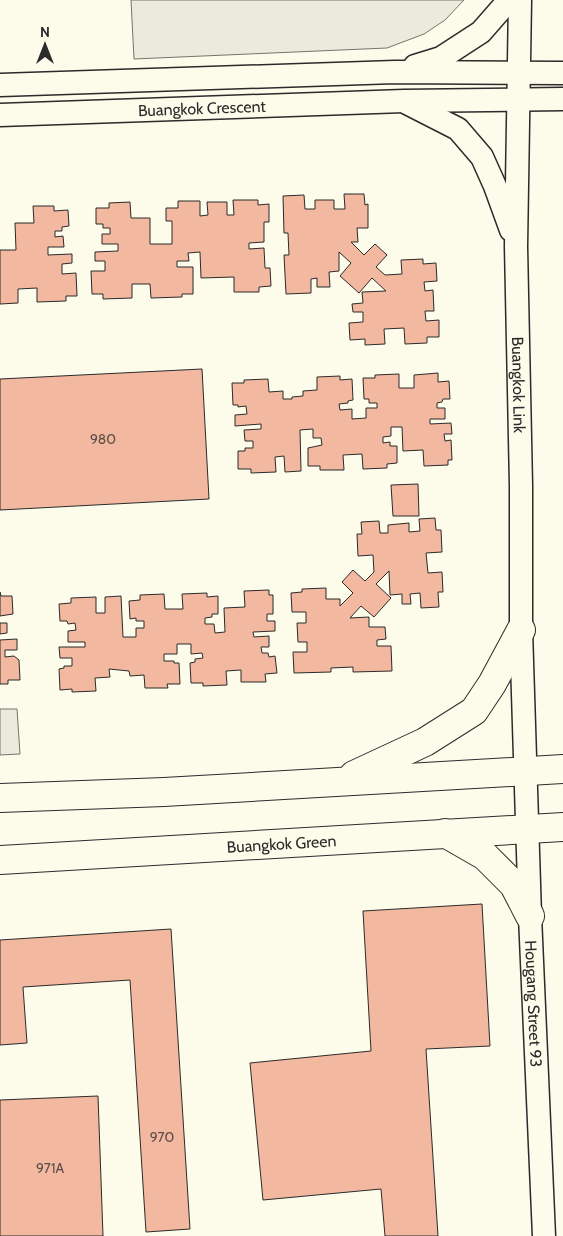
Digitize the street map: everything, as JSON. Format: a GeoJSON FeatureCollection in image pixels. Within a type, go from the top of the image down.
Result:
{"type":"FeatureCollection","features":[{"type":"Feature","properties":{"kind":"main road"},"geometry":{"type":"LineString","coordinates":[[341,781],[425,742],[474,711],[492,684],[521,630]]}},
{"type":"Feature","properties":{"kind":"main road"},"geometry":{"type":"LineString","coordinates":[[0,798],[174,791],[563,769]]}},
{"type":"Feature","properties":{"kind":"main road","name":"Buangkok Green"},"geometry":{"type":"LineString","coordinates":[[0,860],[563,827]]}},
{"type":"Feature","properties":{"kind":"main road"},"geometry":{"type":"LineString","coordinates":[[445,833],[484,856],[514,885],[530,916]]}},
{"type":"Feature","properties":{"kind":"street","name":"Buangkok Crescent"},"geometry":{"type":"LineString","coordinates":[[395,72],[441,58],[481,32],[509,0]]}},
{"type":"Feature","properties":{"kind":"street","name":"Buangkok Link"},"geometry":{"type":"LineString","coordinates":[[520,0],[516,246],[521,496],[521,630],[526,771]]}},
{"type":"Feature","properties":{"kind":"street","name":"Buangkok Crescent"},"geometry":{"type":"LineString","coordinates":[[0,85],[395,72],[563,73]]}},
{"type":"Feature","properties":{"kind":"street","name":"Buangkok Crescent"},"geometry":{"type":"LineString","coordinates":[[0,115],[404,101],[563,99]]}},
{"type":"Feature","properties":{"kind":"street","name":"Buangkok Crescent"},"geometry":{"type":"LineString","coordinates":[[404,101],[458,129],[482,158],[495,186],[516,246]]}},
{"type":"Feature","properties":{"kind":"street","name":"Hougang Street 93"},"geometry":{"type":"LineString","coordinates":[[526,771],[530,916],[544,1236]]}},
{"type":"Feature","properties":{"kind":"shaded area"},"geometry":{"type":"Polygon","coordinates":[[[131,0],[464,0],[445,20],[424,34],[387,48],[134,59],[131,0]]]}},
{"type":"Feature","properties":{"kind":"shaded area"},"geometry":{"type":"Polygon","coordinates":[[[0,709],[17,709],[20,754],[0,755],[0,709]]]}},
{"type":"Feature","properties":{"kind":"building"},"geometry":{"type":"Polygon","coordinates":[[[344,194],[364,194],[365,205],[368,204],[368,228],[357,228],[358,242],[351,242],[364,255],[375,244],[387,255],[376,267],[385,275],[402,274],[401,260],[423,259],[423,264],[436,263],[437,281],[424,282],[425,291],[433,290],[434,311],[425,311],[426,321],[439,320],[439,337],[427,337],[427,343],[405,344],[404,328],[384,329],[385,344],[365,345],[365,339],[350,340],[349,323],[363,322],[363,312],[353,312],[352,304],[363,303],[362,292],[386,291],[372,278],[359,293],[340,276],[351,263],[339,252],[339,271],[329,272],[330,287],[317,287],[317,278],[311,279],[311,293],[286,294],[284,255],[289,255],[288,233],[284,233],[283,196],[304,195],[305,209],[315,209],[315,200],[334,200],[334,209],[345,209],[344,194]]]}},
{"type":"Feature","properties":{"kind":"building"},"geometry":{"type":"Polygon","coordinates":[[[233,200],[258,200],[258,205],[269,204],[269,222],[264,222],[264,242],[249,243],[249,249],[264,248],[265,268],[270,268],[271,286],[259,287],[259,292],[234,292],[234,277],[201,278],[200,252],[188,253],[189,261],[177,261],[177,267],[193,267],[193,294],[182,294],[182,297],[151,298],[150,284],[132,284],[132,298],[103,299],[103,294],[92,294],[91,271],[105,271],[105,261],[95,261],[95,252],[118,251],[118,244],[102,244],[102,234],[110,234],[110,228],[103,228],[103,224],[96,224],[96,208],[109,208],[109,203],[130,202],[131,218],[150,218],[150,244],[172,244],[172,221],[166,221],[166,208],[178,208],[178,201],[200,201],[200,216],[208,215],[207,202],[227,202],[227,215],[234,215],[233,200]]]}},
{"type":"Feature","properties":{"kind":"building"},"geometry":{"type":"Polygon","coordinates":[[[33,206],[54,206],[54,211],[68,210],[69,226],[62,227],[62,231],[55,231],[55,237],[63,236],[64,247],[48,247],[48,255],[72,254],[72,263],[62,264],[62,274],[76,273],[77,296],[66,296],[66,301],[37,302],[37,288],[18,289],[18,303],[0,304],[0,250],[16,250],[15,223],[34,223],[33,206]]]}},
{"type":"Feature","properties":{"kind":"building"},"geometry":{"type":"Polygon","coordinates":[[[202,369],[209,499],[0,510],[0,379],[202,369]]]}},
{"type":"Feature","properties":{"kind":"building"},"geometry":{"type":"Polygon","coordinates":[[[438,373],[438,382],[449,381],[450,399],[443,399],[442,402],[437,403],[437,408],[445,408],[445,419],[430,419],[430,424],[451,423],[452,434],[444,434],[445,441],[451,440],[452,460],[448,460],[448,465],[424,466],[423,450],[403,451],[402,427],[391,427],[391,436],[383,437],[383,443],[390,442],[390,446],[397,446],[397,463],[387,464],[387,468],[363,469],[362,454],[343,455],[344,470],[320,470],[320,466],[308,466],[308,448],[322,445],[321,438],[313,438],[313,429],[300,430],[301,471],[285,472],[284,456],[275,457],[276,472],[251,473],[251,469],[238,469],[238,451],[245,451],[245,448],[253,448],[253,441],[245,441],[244,430],[261,429],[261,424],[235,426],[235,415],[247,414],[246,406],[238,407],[238,405],[233,405],[232,383],[244,383],[244,380],[268,379],[269,392],[283,391],[283,399],[292,399],[292,397],[303,396],[303,391],[317,390],[317,377],[340,376],[340,380],[352,379],[353,400],[348,401],[348,403],[339,404],[340,410],[352,409],[352,419],[366,418],[366,408],[377,408],[377,403],[369,403],[369,399],[364,399],[363,378],[375,378],[375,375],[399,374],[399,388],[414,388],[414,375],[438,373]]]}},
{"type":"Feature","properties":{"kind":"building"},"geometry":{"type":"Polygon","coordinates":[[[418,484],[419,516],[393,516],[391,485],[418,484]]]}},
{"type":"Feature","properties":{"kind":"building"},"geometry":{"type":"Polygon","coordinates":[[[435,518],[436,530],[441,530],[442,552],[426,553],[428,573],[442,572],[443,592],[438,592],[439,607],[421,608],[420,593],[410,594],[411,604],[402,604],[402,594],[390,595],[389,571],[376,584],[391,598],[374,617],[361,606],[350,618],[369,617],[369,627],[385,627],[386,639],[377,640],[377,646],[391,646],[392,671],[353,672],[353,667],[331,668],[331,672],[294,673],[293,652],[307,652],[307,642],[298,642],[297,623],[306,623],[306,612],[292,612],[291,593],[302,592],[302,589],[326,588],[326,599],[340,599],[340,606],[353,593],[342,582],[353,570],[365,581],[374,572],[373,555],[358,556],[357,534],[362,534],[361,522],[379,521],[380,533],[388,533],[388,525],[409,523],[409,532],[420,531],[419,519],[435,518]]]}},
{"type":"Feature","properties":{"kind":"building"},"geometry":{"type":"Polygon","coordinates":[[[269,590],[269,595],[273,595],[273,614],[267,614],[267,621],[275,621],[275,631],[253,632],[254,637],[269,636],[269,647],[261,647],[262,653],[268,653],[269,657],[275,656],[277,673],[265,674],[266,682],[241,682],[241,670],[226,671],[227,685],[203,686],[203,683],[191,683],[190,663],[195,662],[195,659],[203,658],[202,653],[191,654],[191,644],[177,644],[177,654],[164,654],[164,661],[179,663],[180,684],[167,684],[168,688],[145,688],[144,675],[130,676],[129,671],[109,669],[110,677],[95,678],[96,691],[72,692],[72,689],[60,690],[59,669],[64,668],[64,666],[72,666],[72,658],[60,658],[59,647],[85,647],[85,642],[68,642],[68,631],[76,630],[75,623],[68,624],[67,621],[60,621],[59,604],[71,603],[71,598],[96,597],[96,613],[105,613],[105,597],[121,596],[123,637],[136,637],[136,628],[144,628],[144,621],[136,621],[136,618],[130,619],[129,601],[140,600],[140,595],[164,594],[165,609],[183,609],[182,594],[207,593],[207,597],[218,596],[218,614],[212,614],[212,617],[205,618],[205,624],[214,624],[215,633],[225,632],[224,608],[245,607],[244,591],[269,590]]]}},
{"type":"Feature","properties":{"kind":"building"},"geometry":{"type":"Polygon","coordinates":[[[0,592],[1,596],[12,596],[13,614],[0,616],[0,592]]]}},
{"type":"Feature","properties":{"kind":"building"},"geometry":{"type":"Polygon","coordinates":[[[0,623],[7,623],[7,633],[0,634],[0,623]]]}},
{"type":"Feature","properties":{"kind":"building"},"geometry":{"type":"Polygon","coordinates":[[[17,639],[17,650],[5,650],[5,657],[14,656],[19,660],[20,680],[8,680],[8,684],[0,684],[0,640],[17,639]]]}},
{"type":"Feature","properties":{"kind":"building"},"geometry":{"type":"Polygon","coordinates":[[[482,904],[490,1046],[426,1049],[438,1236],[385,1236],[381,1189],[263,1200],[250,1063],[371,1051],[363,911],[482,904]]]}},
{"type":"Feature","properties":{"kind":"building"},"geometry":{"type":"Polygon","coordinates":[[[171,929],[190,1229],[146,1232],[130,980],[23,987],[27,1043],[0,1045],[0,940],[171,929]]]}},
{"type":"Feature","properties":{"kind":"building"},"geometry":{"type":"Polygon","coordinates":[[[98,1096],[103,1236],[0,1236],[0,1100],[98,1096]]]}}]}
